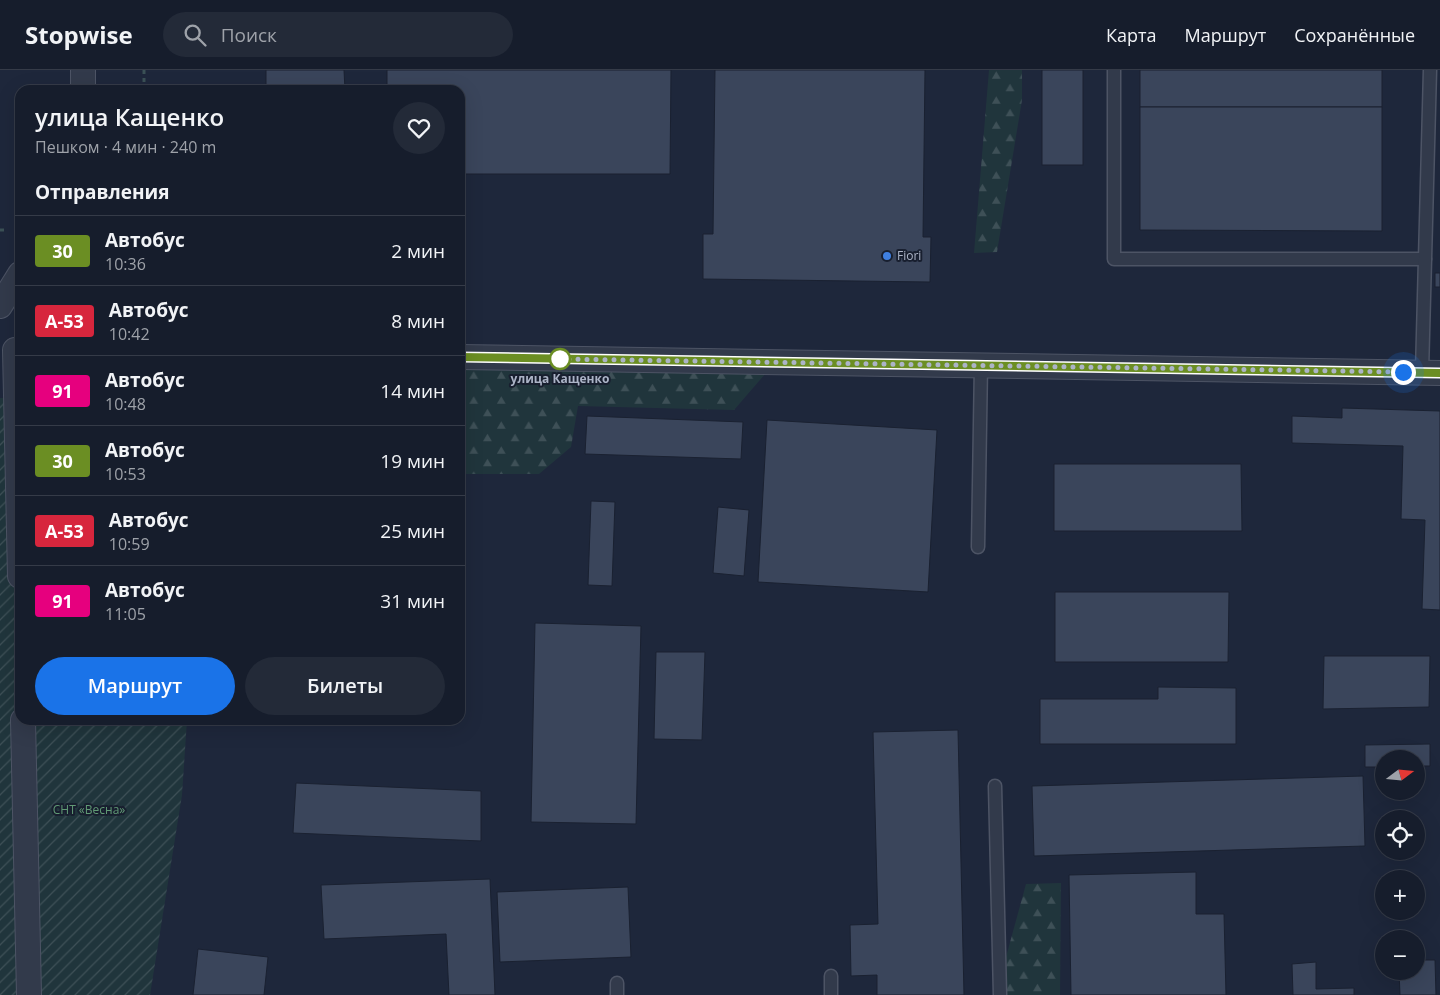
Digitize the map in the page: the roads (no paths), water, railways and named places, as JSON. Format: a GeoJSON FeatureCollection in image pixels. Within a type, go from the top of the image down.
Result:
{"type":"FeatureCollection","features":[{"type":"Feature","properties":{"kind":"street"},"geometry":{"type":"LineString","coordinates":[[83,70],[83,85]]}},
{"type":"Feature","properties":{"kind":"street"},"geometry":{"type":"LineString","coordinates":[[0,306],[15,282]]}},
{"type":"Feature","properties":{"kind":"street"},"geometry":{"type":"LineString","coordinates":[[12,350],[15,435]]}},
{"type":"Feature","properties":{"kind":"street"},"geometry":{"type":"LineString","coordinates":[[465,357],[981,364],[1431,373]]}},
{"type":"Feature","properties":{"kind":"street"},"geometry":{"type":"LineString","coordinates":[[23,725],[29,995]]}},
{"type":"Feature","properties":{"kind":"lane"},"geometry":{"type":"LineString","coordinates":[[1114,70],[1114,259],[1425,259]]}},
{"type":"Feature","properties":{"kind":"lane"},"geometry":{"type":"LineString","coordinates":[[1430,70],[1425,259],[1431,373]]}},
{"type":"Feature","properties":{"kind":"lane"},"geometry":{"type":"LineString","coordinates":[[978,546],[981,364]]}},
{"type":"Feature","properties":{"kind":"lane"},"geometry":{"type":"LineString","coordinates":[[995,786],[1000,995]]}},
{"type":"Feature","properties":{"kind":"lane"},"geometry":{"type":"LineString","coordinates":[[831,976],[831,995]]}},
{"type":"Feature","properties":{"kind":"place","name":"Fiori"},"geometry":{"type":"Point","coordinates":[887,256]}},
{"type":"Feature","properties":{"kind":"place","name":"улица Кащенко"},"geometry":{"type":"Point","coordinates":[560,359]}},
{"type":"Feature","properties":{"kind":"park label","name":"СНТ «Весна»"},"geometry":{"type":"Point","coordinates":[89,810]}}]}
